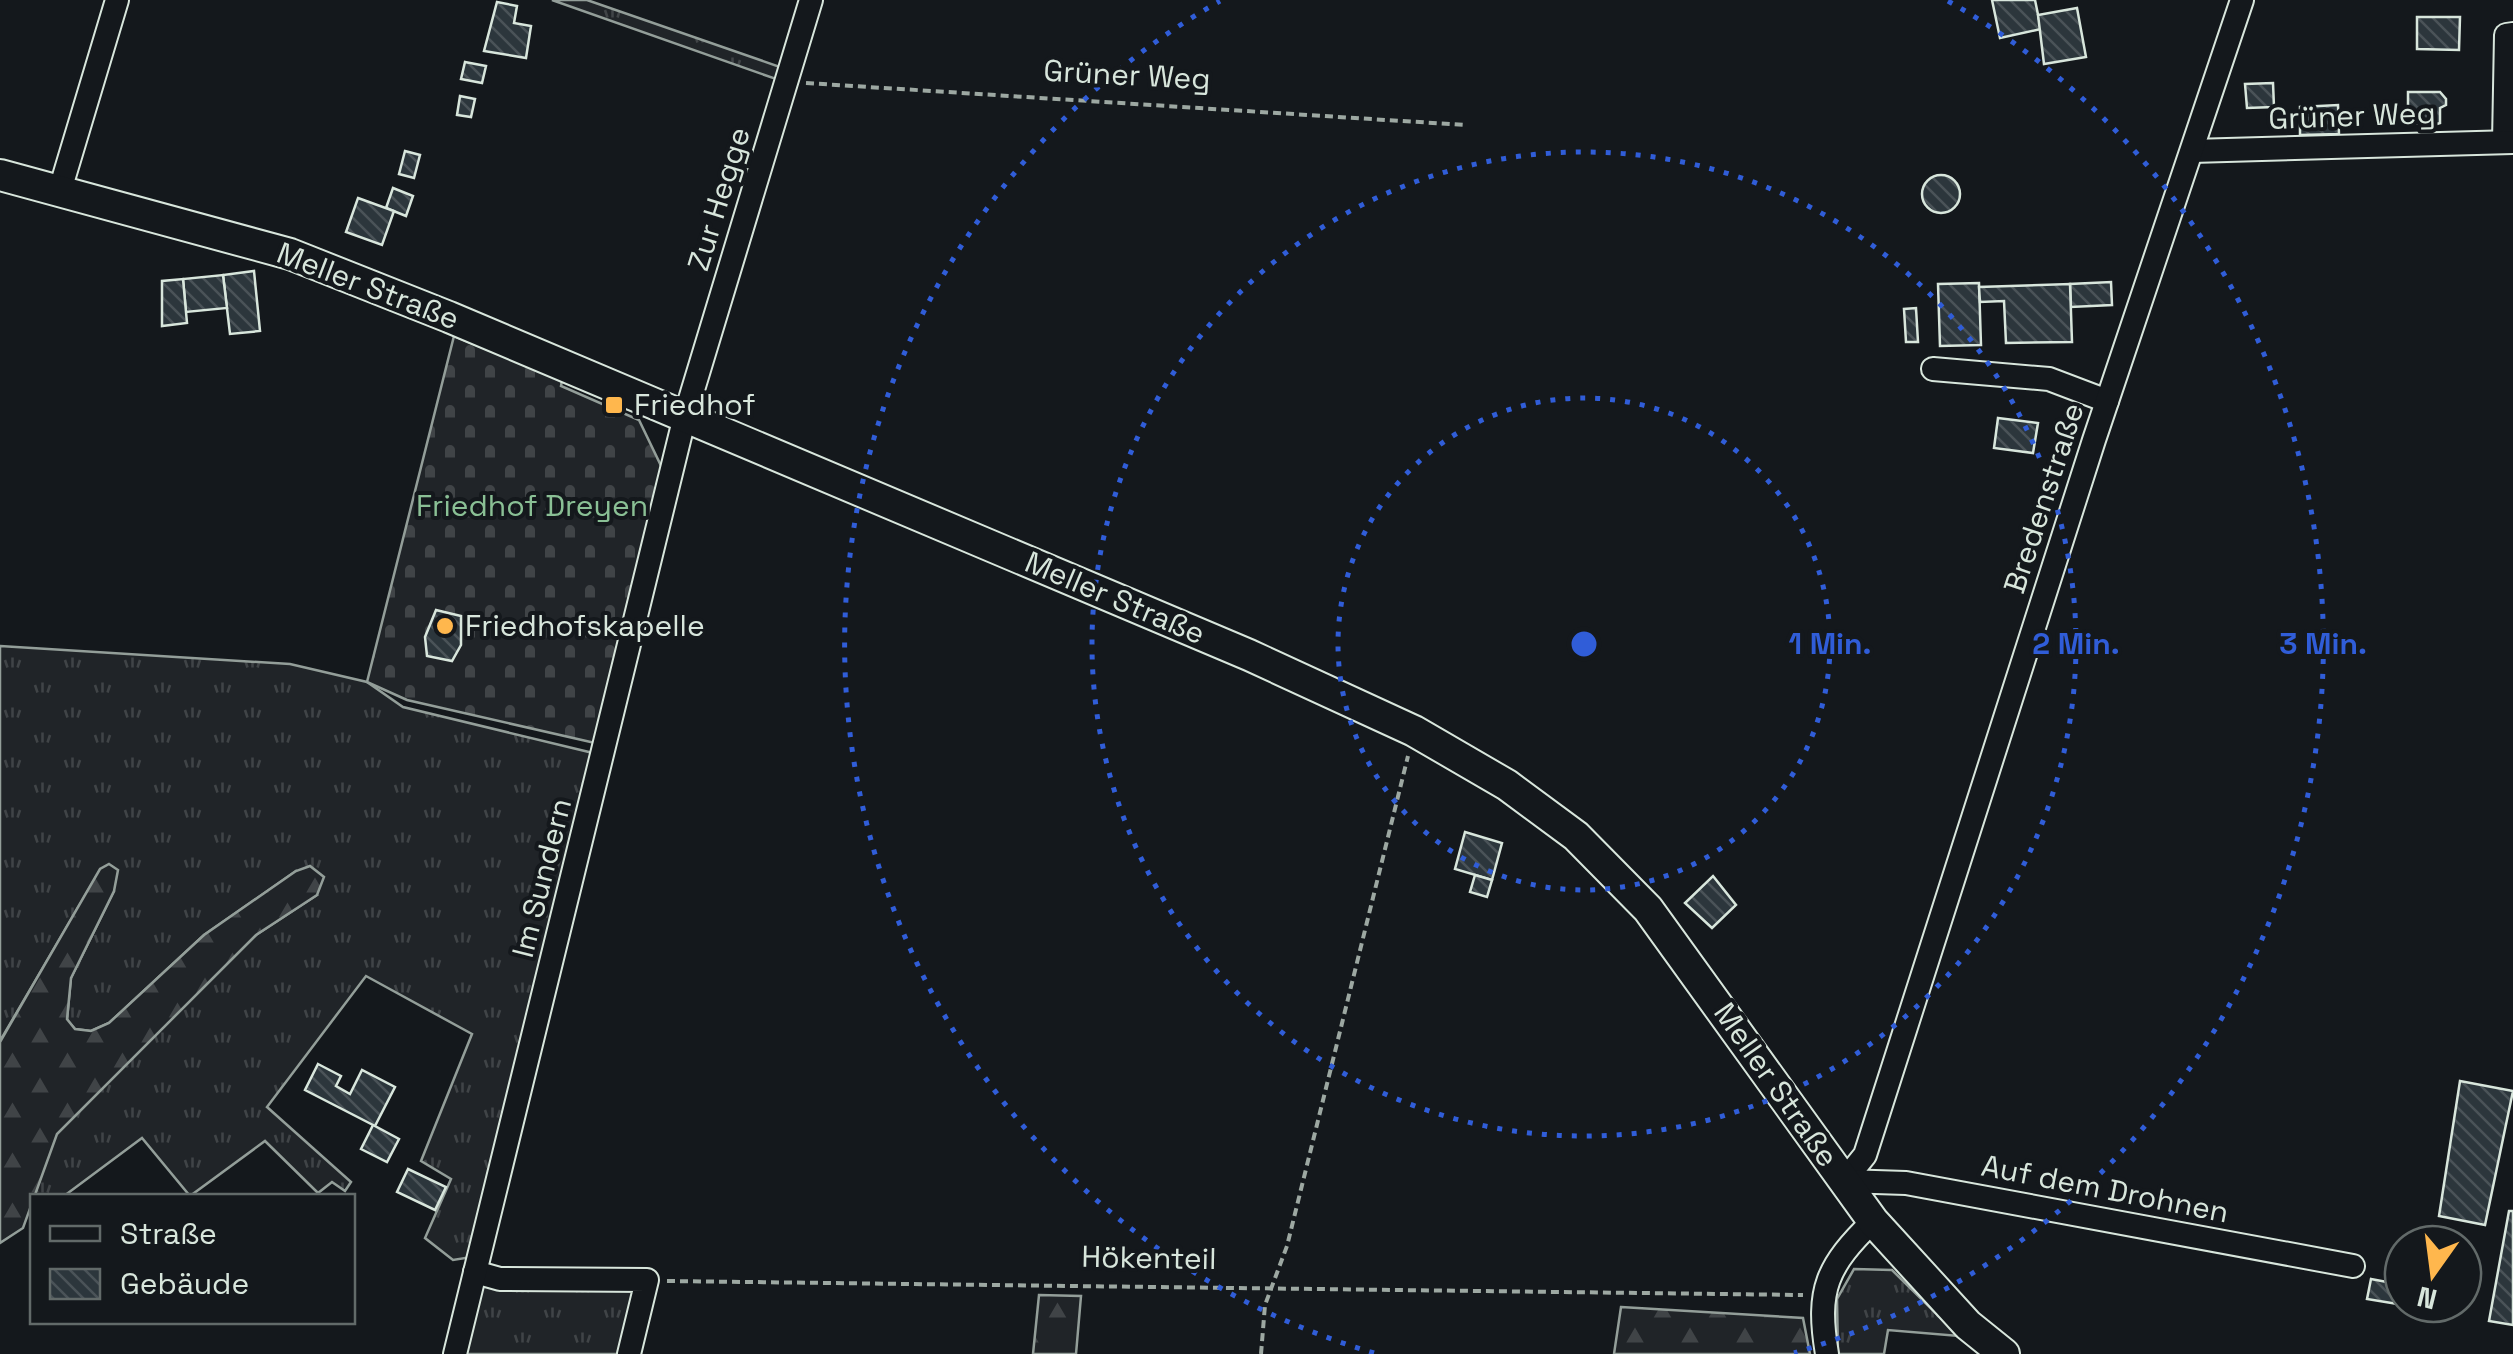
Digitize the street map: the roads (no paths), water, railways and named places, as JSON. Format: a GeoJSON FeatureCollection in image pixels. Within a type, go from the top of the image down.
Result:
{"type":"FeatureCollection","features":[{"type":"Feature","properties":{"kind":"main road","name":"Meller Straße"},"geometry":{"type":"LineString","coordinates":[[0,175],[290,254],[1249,655],[1414,732],[1508,785],[1576,836],[1648,909],[1873,1221],[1968,1324],[2004,1354]]}},
{"type":"Feature","properties":{"kind":"street"},"geometry":{"type":"LineString","coordinates":[[60,190],[117,0]]}},
{"type":"Feature","properties":{"kind":"street","name":"Zur Hegge"},"geometry":{"type":"LineString","coordinates":[[685,416],[812,0]]}},
{"type":"Feature","properties":{"kind":"street","name":"Bredenstraße"},"geometry":{"type":"LineString","coordinates":[[1844,1181],[1865,1155],[2107,401],[2242,0]]}},
{"type":"Feature","properties":{"kind":"street"},"geometry":{"type":"LineString","coordinates":[[2509,142],[2506,35],[2513,34]]}},
{"type":"Feature","properties":{"kind":"street","name":"Grüner Weg"},"geometry":{"type":"LineString","coordinates":[[2192,151],[2509,142]]}},
{"type":"Feature","properties":{"kind":"street"},"geometry":{"type":"LineString","coordinates":[[1933,369],[2049,379],[2107,401]]}},
{"type":"Feature","properties":{"kind":"street","name":"Im Sundern"},"geometry":{"type":"LineString","coordinates":[[456,1354],[685,416]]}},
{"type":"Feature","properties":{"kind":"street","name":"Auf dem Drohnen"},"geometry":{"type":"LineString","coordinates":[[1844,1181],[1906,1183],[2354,1266]]}},
{"type":"Feature","properties":{"kind":"street"},"geometry":{"type":"LineString","coordinates":[[1827,1354],[1821,1318],[1822,1293],[1838,1259],[1873,1221]]}},
{"type":"Feature","properties":{"kind":"street"},"geometry":{"type":"LineString","coordinates":[[476,1272],[500,1279],[647,1280],[629,1354]]}},
{"type":"Feature","properties":{"kind":"place","name":"Friedhof"},"geometry":{"type":"Point","coordinates":[614,405]}},
{"type":"Feature","properties":{"kind":"place","name":"Friedhofskapelle"},"geometry":{"type":"Point","coordinates":[445,626]}},
{"type":"Feature","properties":{"kind":"park label","name":"Friedhof Dreyen"},"geometry":{"type":"Point","coordinates":[532,506]}}]}
